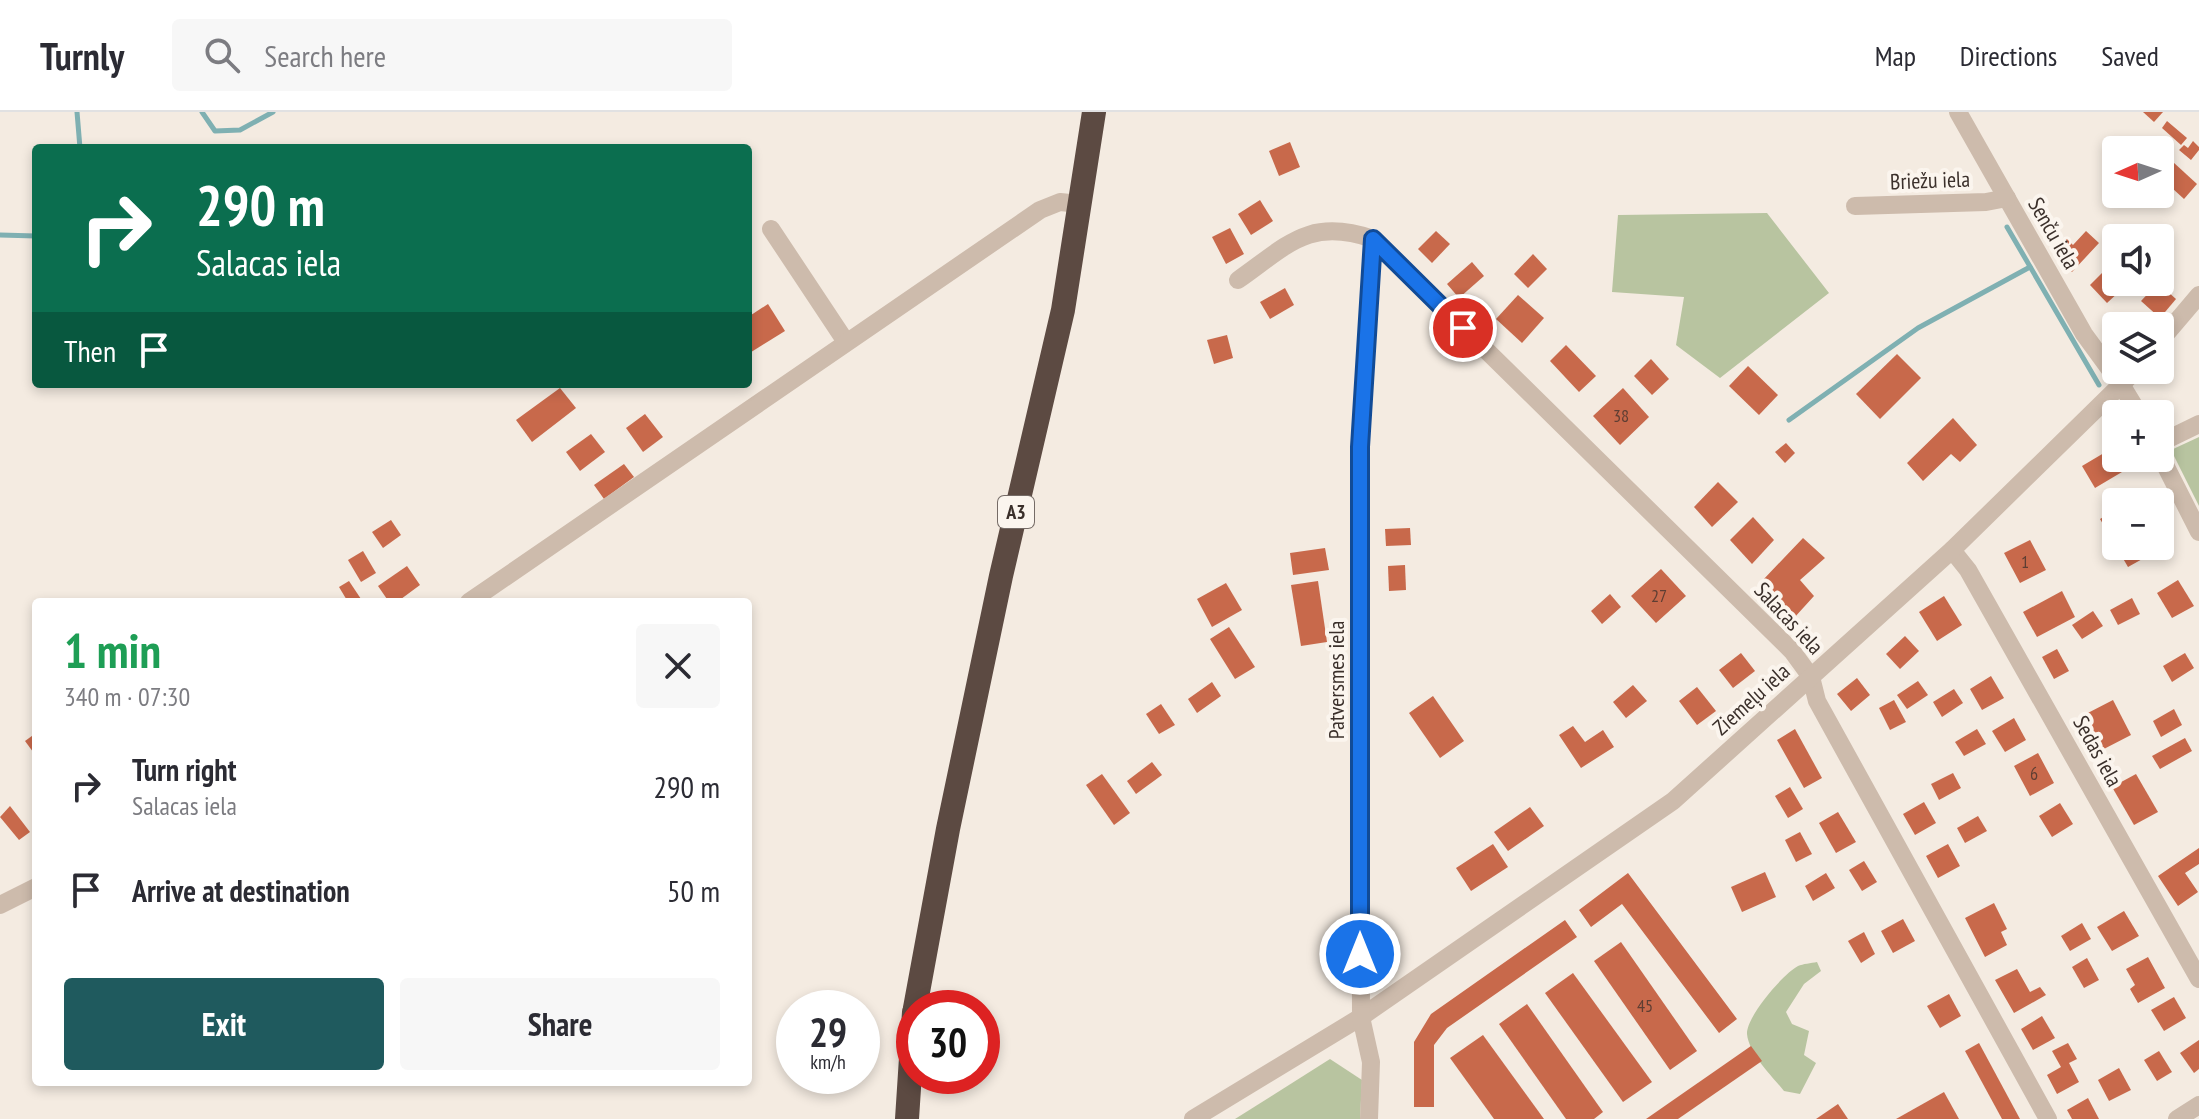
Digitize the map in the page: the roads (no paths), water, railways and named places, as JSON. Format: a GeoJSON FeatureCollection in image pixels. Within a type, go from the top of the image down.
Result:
{"type":"FeatureCollection","features":[{"type":"Feature","properties":{"kind":"highway","name":"A3"},"geometry":{"type":"LineString","coordinates":[[918,990],[998,591],[1063,310],[1094,112]]}},
{"type":"Feature","properties":{"kind":"highway","name":"A3"},"geometry":{"type":"LineString","coordinates":[[907,1119],[909,1094]]}},
{"type":"Feature","properties":{"kind":"street","name":"Senču iela"},"geometry":{"type":"LineString","coordinates":[[1958,112],[2084,334],[2130,400]]}},
{"type":"Feature","properties":{"kind":"street","name":"Briežu iela"},"geometry":{"type":"LineString","coordinates":[[1855,206],[1986,202],[2007,198]]}},
{"type":"Feature","properties":{"kind":"street"},"geometry":{"type":"LineString","coordinates":[[475,598],[1040,210],[1060,202],[1080,204]]}},
{"type":"Feature","properties":{"kind":"street"},"geometry":{"type":"LineString","coordinates":[[771,229],[846,342]]}},
{"type":"Feature","properties":{"kind":"street"},"geometry":{"type":"LineString","coordinates":[[1238,280],[1301,236],[1324,231],[1348,231],[1373,239]]}},
{"type":"Feature","properties":{"kind":"street","name":"Salacas iela"},"geometry":{"type":"LineString","coordinates":[[1373,239],[1792,651],[1811,677],[1817,701],[2048,1119]]}},
{"type":"Feature","properties":{"kind":"street","name":"Patversmes iela"},"geometry":{"type":"LineString","coordinates":[[1369,1119],[1371,1062],[1361,1017],[1360,447],[1373,239]]}},
{"type":"Feature","properties":{"kind":"street"},"geometry":{"type":"LineString","coordinates":[[2174,324],[2199,295]]}},
{"type":"Feature","properties":{"kind":"street","name":"Ziemeļu iela"},"geometry":{"type":"LineString","coordinates":[[1193,1119],[1361,1017],[1673,801],[1952,550],[2122,386]]}},
{"type":"Feature","properties":{"kind":"street"},"geometry":{"type":"LineString","coordinates":[[2174,436],[2199,424]]}},
{"type":"Feature","properties":{"kind":"street"},"geometry":{"type":"LineString","coordinates":[[2169,472],[2199,532]]}},
{"type":"Feature","properties":{"kind":"street","name":"Sedas iela"},"geometry":{"type":"LineString","coordinates":[[1952,550],[1968,570],[2199,979]]}},
{"type":"Feature","properties":{"kind":"street"},"geometry":{"type":"LineString","coordinates":[[0,905],[32,889]]}},
{"type":"Feature","properties":{"kind":"street"},"geometry":{"type":"LineString","coordinates":[[2177,1119],[2199,1105]]}},
{"type":"Feature","properties":{"kind":"waterway"},"geometry":{"type":"LineString","coordinates":[[77,112],[80,144]]}},
{"type":"Feature","properties":{"kind":"waterway"},"geometry":{"type":"LineString","coordinates":[[202,112],[215,131],[240,130],[273,112]]}},
{"type":"Feature","properties":{"kind":"waterway"},"geometry":{"type":"LineString","coordinates":[[2007,227],[2099,385]]}},
{"type":"Feature","properties":{"kind":"waterway"},"geometry":{"type":"LineString","coordinates":[[0,235],[32,236]]}},
{"type":"Feature","properties":{"kind":"waterway"},"geometry":{"type":"LineString","coordinates":[[1789,420],[1918,328],[2030,267]]}}]}
